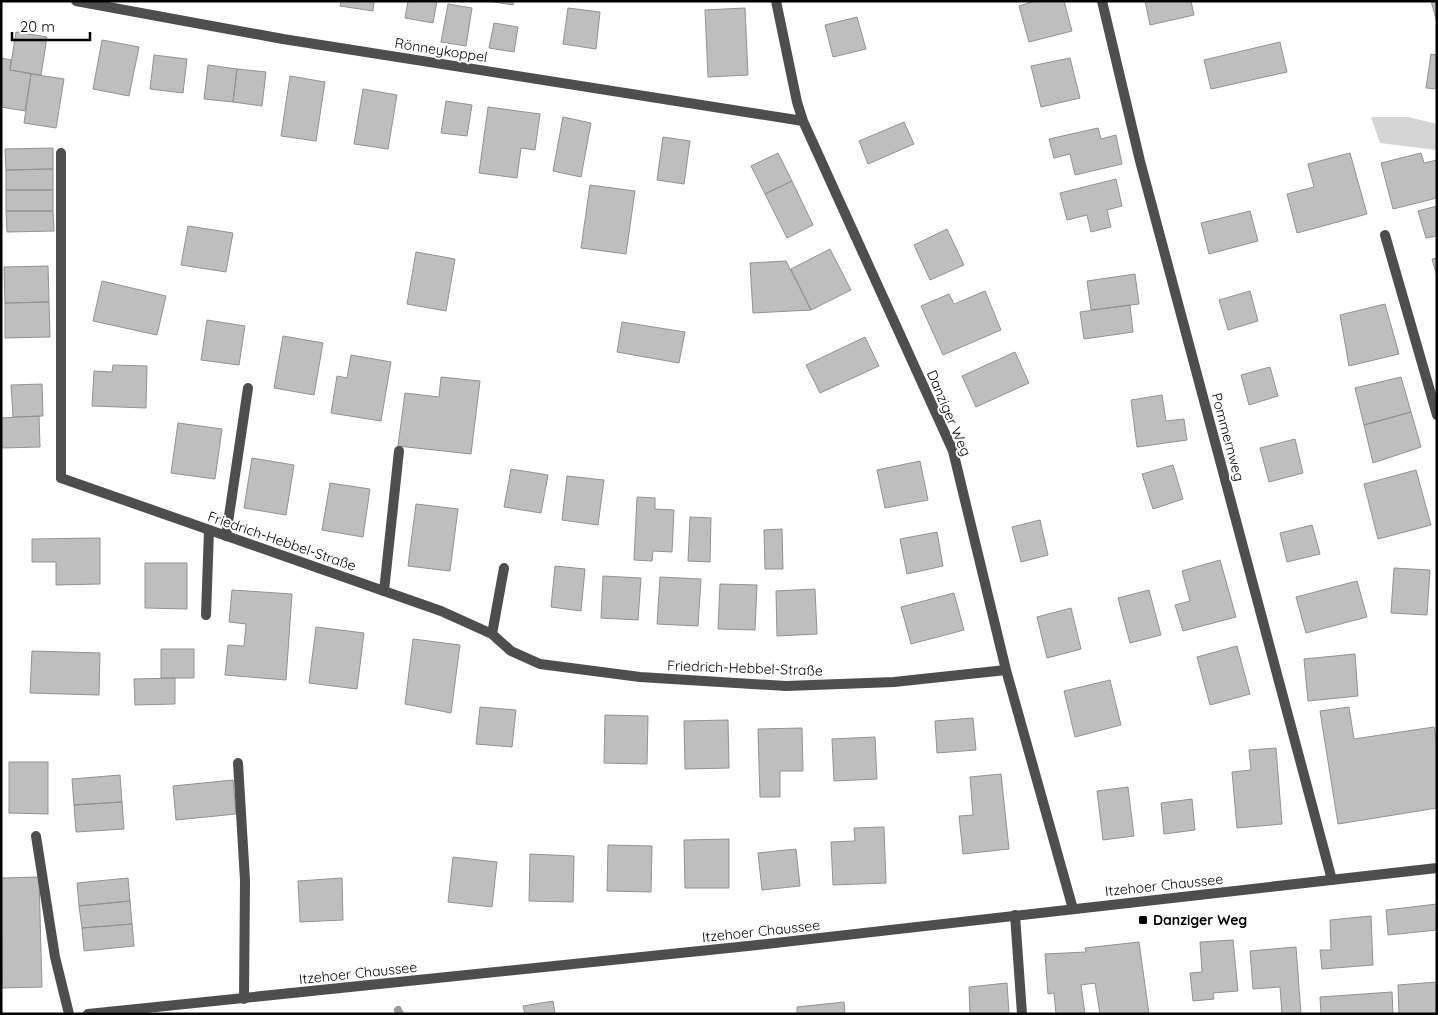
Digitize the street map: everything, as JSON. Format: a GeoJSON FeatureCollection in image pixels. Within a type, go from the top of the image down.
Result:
{"type":"FeatureCollection","features":[{"type":"Feature","properties":{"kind":"street","name":"Rönneykoppel"},"geometry":{"type":"LineString","coordinates":[[76,1],[283,39],[803,121]]}},
{"type":"Feature","properties":{"kind":"street","name":"Danziger Weg"},"geometry":{"type":"LineString","coordinates":[[776,1],[797,102],[803,121],[953,452],[1006,670],[1073,909]]}},
{"type":"Feature","properties":{"kind":"street","name":"Pommernweg"},"geometry":{"type":"LineString","coordinates":[[1102,1],[1143,170],[1332,880]]}},
{"type":"Feature","properties":{"kind":"street","name":"Friedrich-Hebbel-Straße"},"geometry":{"type":"LineString","coordinates":[[61,153],[61,478],[442,611],[492,634],[511,651],[540,664],[640,677],[786,686],[894,682],[1006,670]]}},
{"type":"Feature","properties":{"kind":"street"},"geometry":{"type":"LineString","coordinates":[[1385,235],[1437,416]]}},
{"type":"Feature","properties":{"kind":"street"},"geometry":{"type":"LineString","coordinates":[[226,536],[248,388]]}},
{"type":"Feature","properties":{"kind":"street"},"geometry":{"type":"LineString","coordinates":[[384,591],[399,451]]}},
{"type":"Feature","properties":{"kind":"street"},"geometry":{"type":"LineString","coordinates":[[206,615],[209,530]]}},
{"type":"Feature","properties":{"kind":"street"},"geometry":{"type":"LineString","coordinates":[[492,634],[504,568]]}},
{"type":"Feature","properties":{"kind":"street"},"geometry":{"type":"LineString","coordinates":[[238,763],[245,880],[244,999]]}},
{"type":"Feature","properties":{"kind":"street"},"geometry":{"type":"LineString","coordinates":[[36,836],[55,957],[68,1014]]}},
{"type":"Feature","properties":{"kind":"street","name":"Itzehoer Chaussee"},"geometry":{"type":"LineString","coordinates":[[88,1014],[728,948],[1437,868]]}},
{"type":"Feature","properties":{"kind":"street"},"geometry":{"type":"LineString","coordinates":[[1015,915],[1022,1014]]}},
{"type":"Feature","properties":{"kind":"shaded area"},"geometry":{"type":"Polygon","coordinates":[[[1371,117],[1408,117],[1437,124],[1437,150],[1380,143],[1371,117]]]}},
{"type":"Feature","properties":{"kind":"building"},"geometry":{"type":"Polygon","coordinates":[[[341,1],[374,1],[373,11],[340,6],[341,1]]]}},
{"type":"Feature","properties":{"kind":"building"},"geometry":{"type":"Polygon","coordinates":[[[408,1],[437,1],[433,23],[405,18],[408,1]]]}},
{"type":"Feature","properties":{"kind":"building"},"geometry":{"type":"Polygon","coordinates":[[[488,1],[514,1],[513,5],[488,1]]]}},
{"type":"Feature","properties":{"kind":"building"},"geometry":{"type":"Polygon","coordinates":[[[1035,1],[1064,1],[1072,31],[1029,42],[1019,6],[1035,1]]]}},
{"type":"Feature","properties":{"kind":"building"},"geometry":{"type":"Polygon","coordinates":[[[1145,1],[1191,1],[1194,15],[1150,25],[1145,1]]]}},
{"type":"Feature","properties":{"kind":"building"},"geometry":{"type":"Polygon","coordinates":[[[1431,1],[1437,1],[1437,22],[1431,1]]]}},
{"type":"Feature","properties":{"kind":"building"},"geometry":{"type":"Polygon","coordinates":[[[448,4],[472,8],[466,46],[441,42],[448,4]]]}},
{"type":"Feature","properties":{"kind":"building"},"geometry":{"type":"Polygon","coordinates":[[[568,8],[600,12],[596,49],[563,44],[568,8]]]}},
{"type":"Feature","properties":{"kind":"building"},"geometry":{"type":"Polygon","coordinates":[[[745,8],[748,75],[708,77],[705,10],[745,8]]]}},
{"type":"Feature","properties":{"kind":"building"},"geometry":{"type":"Polygon","coordinates":[[[857,17],[866,49],[833,57],[825,25],[857,17]]]}},
{"type":"Feature","properties":{"kind":"building"},"geometry":{"type":"Polygon","coordinates":[[[494,23],[518,27],[514,52],[489,48],[494,23]]]}},
{"type":"Feature","properties":{"kind":"building"},"geometry":{"type":"Polygon","coordinates":[[[16,32],[47,37],[41,75],[10,70],[16,32]]]}},
{"type":"Feature","properties":{"kind":"building"},"geometry":{"type":"Polygon","coordinates":[[[102,40],[139,47],[129,96],[93,89],[102,40]]]}},
{"type":"Feature","properties":{"kind":"building"},"geometry":{"type":"Polygon","coordinates":[[[1280,42],[1287,72],[1211,89],[1204,60],[1280,42]]]}},
{"type":"Feature","properties":{"kind":"building"},"geometry":{"type":"Polygon","coordinates":[[[1431,54],[1437,55],[1437,89],[1426,88],[1431,54]]]}},
{"type":"Feature","properties":{"kind":"building"},"geometry":{"type":"Polygon","coordinates":[[[154,55],[187,59],[183,93],[150,89],[154,55]]]}},
{"type":"Feature","properties":{"kind":"building"},"geometry":{"type":"Polygon","coordinates":[[[1,58],[11,60],[10,70],[31,74],[25,111],[1,107],[1,58]]]}},
{"type":"Feature","properties":{"kind":"building"},"geometry":{"type":"Polygon","coordinates":[[[1070,58],[1080,98],[1041,107],[1031,66],[1070,58]]]}},
{"type":"Feature","properties":{"kind":"building"},"geometry":{"type":"Polygon","coordinates":[[[208,65],[237,69],[233,102],[204,99],[208,65]]]}},
{"type":"Feature","properties":{"kind":"building"},"geometry":{"type":"Polygon","coordinates":[[[237,69],[266,72],[262,106],[233,102],[237,69]]]}},
{"type":"Feature","properties":{"kind":"building"},"geometry":{"type":"Polygon","coordinates":[[[31,74],[64,79],[56,128],[24,123],[31,74]]]}},
{"type":"Feature","properties":{"kind":"building"},"geometry":{"type":"Polygon","coordinates":[[[290,76],[325,82],[316,141],[281,136],[290,76]]]}},
{"type":"Feature","properties":{"kind":"building"},"geometry":{"type":"Polygon","coordinates":[[[363,89],[397,95],[388,149],[354,144],[363,89]]]}},
{"type":"Feature","properties":{"kind":"building"},"geometry":{"type":"Polygon","coordinates":[[[446,101],[472,105],[467,136],[441,133],[446,101]]]}},
{"type":"Feature","properties":{"kind":"building"},"geometry":{"type":"Polygon","coordinates":[[[488,107],[540,114],[535,150],[521,148],[517,178],[479,173],[488,107]]]}},
{"type":"Feature","properties":{"kind":"building"},"geometry":{"type":"Polygon","coordinates":[[[563,117],[591,123],[581,177],[553,171],[563,117]]]}},
{"type":"Feature","properties":{"kind":"building"},"geometry":{"type":"Polygon","coordinates":[[[904,122],[914,144],[868,164],[859,141],[904,122]]]}},
{"type":"Feature","properties":{"kind":"building"},"geometry":{"type":"Polygon","coordinates":[[[1098,128],[1101,139],[1116,135],[1122,164],[1075,175],[1070,154],[1054,158],[1049,139],[1098,128]]]}},
{"type":"Feature","properties":{"kind":"building"},"geometry":{"type":"Polygon","coordinates":[[[663,137],[690,141],[684,184],[657,180],[663,137]]]}},
{"type":"Feature","properties":{"kind":"building"},"geometry":{"type":"Polygon","coordinates":[[[53,148],[53,169],[6,170],[5,149],[53,148]]]}},
{"type":"Feature","properties":{"kind":"building"},"geometry":{"type":"Polygon","coordinates":[[[778,153],[792,181],[765,194],[751,166],[778,153]]]}},
{"type":"Feature","properties":{"kind":"building"},"geometry":{"type":"Polygon","coordinates":[[[1350,153],[1367,214],[1297,233],[1287,194],[1314,187],[1308,164],[1350,153]]]}},
{"type":"Feature","properties":{"kind":"building"},"geometry":{"type":"Polygon","coordinates":[[[1421,153],[1424,163],[1437,160],[1437,198],[1393,209],[1381,163],[1421,153]]]}},
{"type":"Feature","properties":{"kind":"building"},"geometry":{"type":"Polygon","coordinates":[[[53,169],[53,190],[6,190],[6,170],[53,169]]]}},
{"type":"Feature","properties":{"kind":"building"},"geometry":{"type":"Polygon","coordinates":[[[1116,179],[1122,206],[1107,210],[1111,227],[1091,232],[1087,215],[1067,220],[1060,193],[1116,179]]]}},
{"type":"Feature","properties":{"kind":"building"},"geometry":{"type":"Polygon","coordinates":[[[792,181],[813,225],[787,238],[765,194],[792,181]]]}},
{"type":"Feature","properties":{"kind":"building"},"geometry":{"type":"Polygon","coordinates":[[[590,185],[635,191],[626,254],[581,248],[590,185]]]}},
{"type":"Feature","properties":{"kind":"building"},"geometry":{"type":"Polygon","coordinates":[[[6,190],[53,190],[53,211],[6,211],[6,190]]]}},
{"type":"Feature","properties":{"kind":"building"},"geometry":{"type":"Polygon","coordinates":[[[1437,206],[1437,236],[1426,238],[1418,211],[1437,206]]]}},
{"type":"Feature","properties":{"kind":"building"},"geometry":{"type":"Polygon","coordinates":[[[6,211],[53,211],[54,231],[7,232],[6,211]]]}},
{"type":"Feature","properties":{"kind":"building"},"geometry":{"type":"Polygon","coordinates":[[[1250,211],[1258,241],[1209,254],[1201,223],[1250,211]]]}},
{"type":"Feature","properties":{"kind":"building"},"geometry":{"type":"Polygon","coordinates":[[[188,226],[233,233],[226,272],[181,265],[188,226]]]}},
{"type":"Feature","properties":{"kind":"building"},"geometry":{"type":"Polygon","coordinates":[[[947,229],[964,265],[930,280],[914,245],[947,229]]]}},
{"type":"Feature","properties":{"kind":"building"},"geometry":{"type":"Polygon","coordinates":[[[830,249],[851,290],[811,310],[791,269],[830,249]]]}},
{"type":"Feature","properties":{"kind":"building"},"geometry":{"type":"Polygon","coordinates":[[[416,252],[455,259],[446,311],[407,304],[416,252]]]}},
{"type":"Feature","properties":{"kind":"building"},"geometry":{"type":"Polygon","coordinates":[[[1437,258],[1437,277],[1432,259],[1437,258]]]}},
{"type":"Feature","properties":{"kind":"building"},"geometry":{"type":"Polygon","coordinates":[[[786,261],[811,310],[753,313],[750,263],[786,261]]]}},
{"type":"Feature","properties":{"kind":"building"},"geometry":{"type":"Polygon","coordinates":[[[48,266],[49,302],[5,303],[4,267],[48,266]]]}},
{"type":"Feature","properties":{"kind":"building"},"geometry":{"type":"Polygon","coordinates":[[[1135,274],[1139,304],[1091,310],[1087,281],[1135,274]]]}},
{"type":"Feature","properties":{"kind":"building"},"geometry":{"type":"Polygon","coordinates":[[[102,281],[166,296],[157,335],[93,321],[102,281]]]}},
{"type":"Feature","properties":{"kind":"building"},"geometry":{"type":"Polygon","coordinates":[[[985,291],[1001,330],[943,355],[921,306],[949,294],[954,304],[985,291]]]}},
{"type":"Feature","properties":{"kind":"building"},"geometry":{"type":"Polygon","coordinates":[[[1250,291],[1258,321],[1228,330],[1219,300],[1250,291]]]}},
{"type":"Feature","properties":{"kind":"building"},"geometry":{"type":"Polygon","coordinates":[[[49,302],[50,337],[5,338],[5,303],[49,302]]]}},
{"type":"Feature","properties":{"kind":"building"},"geometry":{"type":"Polygon","coordinates":[[[1385,304],[1399,354],[1349,366],[1340,315],[1385,304]]]}},
{"type":"Feature","properties":{"kind":"building"},"geometry":{"type":"Polygon","coordinates":[[[1130,305],[1133,332],[1084,339],[1080,312],[1130,305]]]}},
{"type":"Feature","properties":{"kind":"building"},"geometry":{"type":"Polygon","coordinates":[[[207,320],[245,326],[239,365],[201,360],[207,320]]]}},
{"type":"Feature","properties":{"kind":"building"},"geometry":{"type":"Polygon","coordinates":[[[622,322],[685,332],[679,363],[617,352],[622,322]]]}},
{"type":"Feature","properties":{"kind":"building"},"geometry":{"type":"Polygon","coordinates":[[[283,336],[323,343],[314,395],[274,388],[283,336]]]}},
{"type":"Feature","properties":{"kind":"building"},"geometry":{"type":"Polygon","coordinates":[[[865,337],[879,366],[820,393],[806,365],[865,337]]]}},
{"type":"Feature","properties":{"kind":"building"},"geometry":{"type":"Polygon","coordinates":[[[1015,352],[1029,383],[976,407],[962,376],[1015,352]]]}},
{"type":"Feature","properties":{"kind":"building"},"geometry":{"type":"Polygon","coordinates":[[[351,355],[391,362],[381,421],[331,413],[337,376],[347,378],[351,355]]]}},
{"type":"Feature","properties":{"kind":"building"},"geometry":{"type":"Polygon","coordinates":[[[113,365],[147,366],[146,408],[92,406],[94,371],[112,372],[113,365]]]}},
{"type":"Feature","properties":{"kind":"building"},"geometry":{"type":"Polygon","coordinates":[[[1270,367],[1278,396],[1249,405],[1241,375],[1270,367]]]}},
{"type":"Feature","properties":{"kind":"building"},"geometry":{"type":"Polygon","coordinates":[[[441,377],[480,381],[471,454],[398,446],[405,393],[439,397],[441,377]]]}},
{"type":"Feature","properties":{"kind":"building"},"geometry":{"type":"Polygon","coordinates":[[[1401,377],[1411,412],[1364,425],[1355,388],[1401,377]]]}},
{"type":"Feature","properties":{"kind":"building"},"geometry":{"type":"Polygon","coordinates":[[[42,384],[43,416],[13,417],[11,385],[42,384]]]}},
{"type":"Feature","properties":{"kind":"building"},"geometry":{"type":"Polygon","coordinates":[[[1162,395],[1166,421],[1184,419],[1187,440],[1137,447],[1131,400],[1162,395]]]}},
{"type":"Feature","properties":{"kind":"building"},"geometry":{"type":"Polygon","coordinates":[[[1411,412],[1421,447],[1373,463],[1364,425],[1411,412]]]}},
{"type":"Feature","properties":{"kind":"building"},"geometry":{"type":"Polygon","coordinates":[[[39,416],[40,447],[1,448],[1,418],[39,416]]]}},
{"type":"Feature","properties":{"kind":"building"},"geometry":{"type":"Polygon","coordinates":[[[178,423],[222,429],[215,479],[171,473],[178,423]]]}},
{"type":"Feature","properties":{"kind":"building"},"geometry":{"type":"Polygon","coordinates":[[[1295,439],[1303,473],[1269,482],[1260,448],[1295,439]]]}},
{"type":"Feature","properties":{"kind":"building"},"geometry":{"type":"Polygon","coordinates":[[[252,458],[294,465],[286,515],[244,508],[252,458]]]}},
{"type":"Feature","properties":{"kind":"building"},"geometry":{"type":"Polygon","coordinates":[[[920,461],[928,500],[885,508],[877,470],[920,461]]]}},
{"type":"Feature","properties":{"kind":"building"},"geometry":{"type":"Polygon","coordinates":[[[1173,465],[1183,499],[1153,509],[1142,474],[1173,465]]]}},
{"type":"Feature","properties":{"kind":"building"},"geometry":{"type":"Polygon","coordinates":[[[511,469],[548,475],[541,513],[504,507],[511,469]]]}},
{"type":"Feature","properties":{"kind":"building"},"geometry":{"type":"Polygon","coordinates":[[[1416,470],[1431,525],[1378,539],[1364,484],[1416,470]]]}},
{"type":"Feature","properties":{"kind":"building"},"geometry":{"type":"Polygon","coordinates":[[[567,476],[604,480],[598,525],[562,520],[567,476]]]}},
{"type":"Feature","properties":{"kind":"building"},"geometry":{"type":"Polygon","coordinates":[[[330,483],[370,489],[363,537],[322,530],[330,483]]]}},
{"type":"Feature","properties":{"kind":"building"},"geometry":{"type":"Polygon","coordinates":[[[637,497],[655,498],[655,509],[674,510],[672,552],[653,551],[652,561],[634,560],[637,497]]]}},
{"type":"Feature","properties":{"kind":"building"},"geometry":{"type":"Polygon","coordinates":[[[416,504],[458,509],[450,571],[408,566],[416,504]]]}},
{"type":"Feature","properties":{"kind":"building"},"geometry":{"type":"Polygon","coordinates":[[[690,517],[711,518],[710,562],[688,561],[690,517]]]}},
{"type":"Feature","properties":{"kind":"building"},"geometry":{"type":"Polygon","coordinates":[[[1040,520],[1048,555],[1021,562],[1012,527],[1040,520]]]}},
{"type":"Feature","properties":{"kind":"building"},"geometry":{"type":"Polygon","coordinates":[[[1312,525],[1320,554],[1287,562],[1280,533],[1312,525]]]}},
{"type":"Feature","properties":{"kind":"building"},"geometry":{"type":"Polygon","coordinates":[[[782,529],[783,569],[765,569],[764,530],[782,529]]]}},
{"type":"Feature","properties":{"kind":"building"},"geometry":{"type":"Polygon","coordinates":[[[937,532],[943,566],[907,574],[900,539],[937,532]]]}},
{"type":"Feature","properties":{"kind":"building"},"geometry":{"type":"Polygon","coordinates":[[[100,538],[100,584],[56,585],[56,562],[32,562],[32,539],[100,538]]]}},
{"type":"Feature","properties":{"kind":"building"},"geometry":{"type":"Polygon","coordinates":[[[1220,560],[1236,617],[1183,631],[1175,605],[1190,601],[1182,571],[1220,560]]]}},
{"type":"Feature","properties":{"kind":"building"},"geometry":{"type":"Polygon","coordinates":[[[145,563],[187,563],[187,609],[145,608],[145,563]]]}},
{"type":"Feature","properties":{"kind":"building"},"geometry":{"type":"Polygon","coordinates":[[[555,566],[585,569],[581,611],[551,607],[555,566]]]}},
{"type":"Feature","properties":{"kind":"building"},"geometry":{"type":"Polygon","coordinates":[[[1394,568],[1430,570],[1427,615],[1391,613],[1394,568]]]}},
{"type":"Feature","properties":{"kind":"building"},"geometry":{"type":"Polygon","coordinates":[[[603,576],[641,578],[638,620],[601,618],[603,576]]]}},
{"type":"Feature","properties":{"kind":"building"},"geometry":{"type":"Polygon","coordinates":[[[660,577],[701,579],[698,626],[657,624],[660,577]]]}},
{"type":"Feature","properties":{"kind":"building"},"geometry":{"type":"Polygon","coordinates":[[[1357,581],[1367,617],[1306,633],[1296,597],[1357,581]]]}},
{"type":"Feature","properties":{"kind":"building"},"geometry":{"type":"Polygon","coordinates":[[[720,584],[757,585],[755,630],[718,629],[720,584]]]}},
{"type":"Feature","properties":{"kind":"building"},"geometry":{"type":"Polygon","coordinates":[[[815,589],[817,634],[777,636],[776,591],[815,589]]]}},
{"type":"Feature","properties":{"kind":"building"},"geometry":{"type":"Polygon","coordinates":[[[232,590],[292,594],[286,680],[225,675],[228,645],[244,646],[246,624],[229,622],[232,590]]]}},
{"type":"Feature","properties":{"kind":"building"},"geometry":{"type":"Polygon","coordinates":[[[1149,590],[1161,635],[1130,643],[1118,598],[1149,590]]]}},
{"type":"Feature","properties":{"kind":"building"},"geometry":{"type":"Polygon","coordinates":[[[954,593],[964,630],[911,644],[901,607],[954,593]]]}},
{"type":"Feature","properties":{"kind":"building"},"geometry":{"type":"Polygon","coordinates":[[[1071,608],[1081,649],[1047,658],[1037,617],[1071,608]]]}},
{"type":"Feature","properties":{"kind":"building"},"geometry":{"type":"Polygon","coordinates":[[[316,627],[364,633],[357,689],[309,683],[316,627]]]}},
{"type":"Feature","properties":{"kind":"building"},"geometry":{"type":"Polygon","coordinates":[[[413,639],[460,645],[451,713],[405,704],[413,639]]]}},
{"type":"Feature","properties":{"kind":"building"},"geometry":{"type":"Polygon","coordinates":[[[1237,646],[1250,694],[1210,705],[1197,657],[1237,646]]]}},
{"type":"Feature","properties":{"kind":"building"},"geometry":{"type":"Polygon","coordinates":[[[161,649],[194,649],[194,678],[161,678],[161,649]]]}},
{"type":"Feature","properties":{"kind":"building"},"geometry":{"type":"Polygon","coordinates":[[[32,651],[100,653],[99,695],[30,693],[32,651]]]}},
{"type":"Feature","properties":{"kind":"building"},"geometry":{"type":"Polygon","coordinates":[[[1355,654],[1358,696],[1308,701],[1304,659],[1355,654]]]}},
{"type":"Feature","properties":{"kind":"building"},"geometry":{"type":"Polygon","coordinates":[[[175,678],[175,704],[135,705],[134,679],[175,678]]]}},
{"type":"Feature","properties":{"kind":"building"},"geometry":{"type":"Polygon","coordinates":[[[1110,680],[1121,725],[1075,737],[1064,691],[1110,680]]]}},
{"type":"Feature","properties":{"kind":"building"},"geometry":{"type":"Polygon","coordinates":[[[480,707],[516,710],[512,747],[476,744],[480,707]]]}},
{"type":"Feature","properties":{"kind":"building"},"geometry":{"type":"Polygon","coordinates":[[[1349,707],[1354,739],[1434,727],[1437,747],[1437,808],[1338,824],[1320,711],[1349,707]]]}},
{"type":"Feature","properties":{"kind":"building"},"geometry":{"type":"Polygon","coordinates":[[[605,715],[648,716],[647,764],[604,763],[605,715]]]}},
{"type":"Feature","properties":{"kind":"building"},"geometry":{"type":"Polygon","coordinates":[[[973,718],[976,750],[937,753],[935,721],[973,718]]]}},
{"type":"Feature","properties":{"kind":"building"},"geometry":{"type":"Polygon","coordinates":[[[728,720],[729,768],[685,769],[684,721],[728,720]]]}},
{"type":"Feature","properties":{"kind":"building"},"geometry":{"type":"Polygon","coordinates":[[[802,728],[803,771],[780,771],[780,797],[760,797],[758,729],[802,728]]]}},
{"type":"Feature","properties":{"kind":"building"},"geometry":{"type":"Polygon","coordinates":[[[875,737],[877,779],[834,781],[832,739],[875,737]]]}},
{"type":"Feature","properties":{"kind":"building"},"geometry":{"type":"Polygon","coordinates":[[[1276,748],[1282,824],[1237,828],[1232,772],[1251,770],[1249,750],[1276,748]]]}},
{"type":"Feature","properties":{"kind":"building"},"geometry":{"type":"Polygon","coordinates":[[[9,762],[48,762],[48,814],[9,813],[9,762]]]}},
{"type":"Feature","properties":{"kind":"building"},"geometry":{"type":"Polygon","coordinates":[[[1001,774],[1009,849],[963,854],[959,816],[973,815],[970,777],[1001,774]]]}},
{"type":"Feature","properties":{"kind":"building"},"geometry":{"type":"Polygon","coordinates":[[[120,775],[122,802],[74,805],[72,779],[120,775]]]}},
{"type":"Feature","properties":{"kind":"building"},"geometry":{"type":"Polygon","coordinates":[[[233,780],[236,814],[176,820],[173,786],[233,780]]]}},
{"type":"Feature","properties":{"kind":"building"},"geometry":{"type":"Polygon","coordinates":[[[1128,787],[1134,836],[1103,840],[1097,791],[1128,787]]]}},
{"type":"Feature","properties":{"kind":"building"},"geometry":{"type":"Polygon","coordinates":[[[1192,799],[1195,830],[1164,834],[1161,803],[1192,799]]]}},
{"type":"Feature","properties":{"kind":"building"},"geometry":{"type":"Polygon","coordinates":[[[122,802],[124,829],[76,832],[74,805],[122,802]]]}},
{"type":"Feature","properties":{"kind":"building"},"geometry":{"type":"Polygon","coordinates":[[[884,827],[886,883],[833,885],[831,842],[855,841],[854,828],[884,827]]]}},
{"type":"Feature","properties":{"kind":"building"},"geometry":{"type":"Polygon","coordinates":[[[729,839],[729,888],[685,888],[684,840],[729,839]]]}},
{"type":"Feature","properties":{"kind":"building"},"geometry":{"type":"Polygon","coordinates":[[[608,845],[652,846],[651,892],[607,891],[608,845]]]}},
{"type":"Feature","properties":{"kind":"building"},"geometry":{"type":"Polygon","coordinates":[[[796,849],[800,886],[762,890],[758,853],[796,849]]]}},
{"type":"Feature","properties":{"kind":"building"},"geometry":{"type":"Polygon","coordinates":[[[530,854],[574,856],[573,902],[529,901],[530,854]]]}},
{"type":"Feature","properties":{"kind":"building"},"geometry":{"type":"Polygon","coordinates":[[[453,857],[497,862],[492,907],[448,902],[453,857]]]}},
{"type":"Feature","properties":{"kind":"building"},"geometry":{"type":"Polygon","coordinates":[[[39,877],[42,987],[2,988],[1,878],[39,877]]]}},
{"type":"Feature","properties":{"kind":"building"},"geometry":{"type":"Polygon","coordinates":[[[128,878],[130,901],[79,906],[77,883],[128,878]]]}},
{"type":"Feature","properties":{"kind":"building"},"geometry":{"type":"Polygon","coordinates":[[[342,878],[343,920],[300,922],[298,881],[342,878]]]}},
{"type":"Feature","properties":{"kind":"building"},"geometry":{"type":"Polygon","coordinates":[[[130,901],[132,924],[82,928],[79,906],[130,901]]]}},
{"type":"Feature","properties":{"kind":"building"},"geometry":{"type":"Polygon","coordinates":[[[1437,904],[1437,930],[1388,935],[1386,910],[1437,904]]]}},
{"type":"Feature","properties":{"kind":"building"},"geometry":{"type":"Polygon","coordinates":[[[1371,916],[1373,965],[1322,969],[1320,950],[1331,950],[1330,920],[1371,916]]]}},
{"type":"Feature","properties":{"kind":"building"},"geometry":{"type":"Polygon","coordinates":[[[132,924],[134,946],[84,951],[82,928],[132,924]]]}},
{"type":"Feature","properties":{"kind":"building"},"geometry":{"type":"Polygon","coordinates":[[[1233,940],[1238,991],[1213,993],[1214,999],[1193,1001],[1190,973],[1202,972],[1200,942],[1233,940]]]}},
{"type":"Feature","properties":{"kind":"building"},"geometry":{"type":"Polygon","coordinates":[[[1139,942],[1149,1014],[1100,1014],[1095,983],[1081,985],[1085,1014],[1056,1014],[1054,993],[1048,994],[1045,954],[1086,952],[1085,948],[1139,942]]]}},
{"type":"Feature","properties":{"kind":"building"},"geometry":{"type":"Polygon","coordinates":[[[1296,947],[1301,1014],[1282,1014],[1280,987],[1253,989],[1250,951],[1296,947]]]}},
{"type":"Feature","properties":{"kind":"building"},"geometry":{"type":"Polygon","coordinates":[[[1437,982],[1437,1014],[1399,1014],[1398,985],[1437,982]]]}},
{"type":"Feature","properties":{"kind":"building"},"geometry":{"type":"Polygon","coordinates":[[[1007,983],[1009,1014],[970,1014],[969,987],[1007,983]]]}},
{"type":"Feature","properties":{"kind":"building"},"geometry":{"type":"Polygon","coordinates":[[[1392,992],[1393,1014],[1321,1014],[1320,997],[1392,992]]]}},
{"type":"Feature","properties":{"kind":"building"},"geometry":{"type":"Polygon","coordinates":[[[553,1001],[555,1014],[525,1014],[523,1006],[553,1001]]]}},
{"type":"Feature","properties":{"kind":"building"},"geometry":{"type":"Polygon","coordinates":[[[844,1002],[845,1014],[797,1014],[797,1007],[844,1002]]]}},
{"type":"Feature","properties":{"kind":"waterway"},"geometry":{"type":"LineString","coordinates":[[398,1010],[400,1014]]}},
{"type":"Feature","properties":{"kind":"place","name":"Danziger Weg"},"geometry":{"type":"Point","coordinates":[1143,920]}}]}
